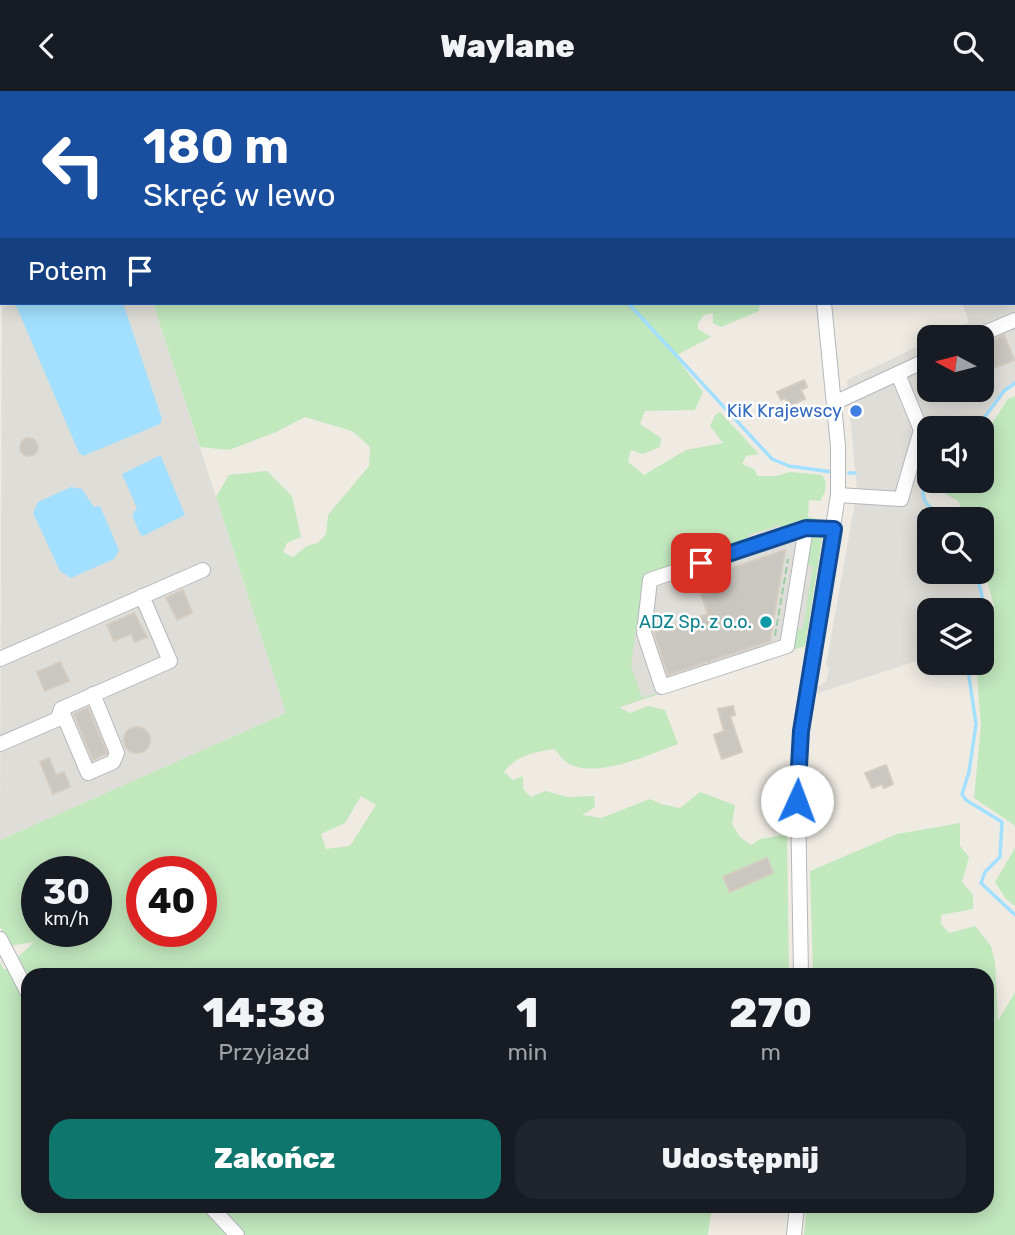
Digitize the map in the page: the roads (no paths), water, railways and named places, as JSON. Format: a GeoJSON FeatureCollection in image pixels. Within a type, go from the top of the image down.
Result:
{"type":"FeatureCollection","features":[{"type":"Feature","properties":{"kind":"street"},"geometry":{"type":"LineString","coordinates":[[801,968],[797,801],[801,731],[838,495],[838,446],[824,305]]}},
{"type":"Feature","properties":{"kind":"street"},"geometry":{"type":"LineString","coordinates":[[994,329],[1015,320]]}},
{"type":"Feature","properties":{"kind":"street"},"geometry":{"type":"LineString","coordinates":[[834,403],[917,365]]}},
{"type":"Feature","properties":{"kind":"street"},"geometry":{"type":"LineString","coordinates":[[838,495],[901,499],[921,430],[898,374]]}},
{"type":"Feature","properties":{"kind":"street"},"geometry":{"type":"LineString","coordinates":[[799,531],[787,646],[662,687],[644,633],[650,580],[799,531],[834,529]]}},
{"type":"Feature","properties":{"kind":"street"},"geometry":{"type":"LineString","coordinates":[[0,659],[203,570]]}},
{"type":"Feature","properties":{"kind":"street"},"geometry":{"type":"LineString","coordinates":[[0,744],[58,719],[61,709],[170,661],[142,596]]}},
{"type":"Feature","properties":{"kind":"street"},"geometry":{"type":"LineString","coordinates":[[61,709],[88,773],[113,762],[117,753],[93,694]]}},
{"type":"Feature","properties":{"kind":"street"},"geometry":{"type":"LineString","coordinates":[[0,939],[21,981]]}},
{"type":"Feature","properties":{"kind":"street"},"geometry":{"type":"LineString","coordinates":[[217,1213],[237,1235]]}},
{"type":"Feature","properties":{"kind":"street"},"geometry":{"type":"LineString","coordinates":[[794,1235],[796,1213]]}},
{"type":"Feature","properties":{"kind":"water"},"geometry":{"type":"Polygon","coordinates":[[[16,305],[124,305],[162,419],[160,424],[83,456],[79,453],[16,305]]]}},
{"type":"Feature","properties":{"kind":"water"},"geometry":{"type":"Polygon","coordinates":[[[159,456],[185,515],[143,536],[132,515],[137,508],[122,474],[159,456]]]}},
{"type":"Feature","properties":{"kind":"water"},"geometry":{"type":"Polygon","coordinates":[[[71,487],[82,489],[94,507],[100,506],[119,550],[114,559],[71,578],[60,571],[33,513],[38,502],[71,487]]]}},
{"type":"Feature","properties":{"kind":"waterway"},"geometry":{"type":"LineString","coordinates":[[630,305],[772,459],[789,466],[832,472]]}},
{"type":"Feature","properties":{"kind":"waterway"},"geometry":{"type":"LineString","coordinates":[[986,416],[1004,391],[1015,383]]}},
{"type":"Feature","properties":{"kind":"waterway"},"geometry":{"type":"LineString","coordinates":[[849,473],[855,473]]}},
{"type":"Feature","properties":{"kind":"waterway"},"geometry":{"type":"LineString","coordinates":[[924,493],[925,502],[930,507]]}},
{"type":"Feature","properties":{"kind":"waterway"},"geometry":{"type":"LineString","coordinates":[[979,584],[982,598]]}},
{"type":"Feature","properties":{"kind":"waterway"},"geometry":{"type":"LineString","coordinates":[[969,675],[976,724],[969,772],[962,794],[966,800],[1002,822],[1000,857],[985,872],[981,883],[1015,915]]}},
{"type":"Feature","properties":{"kind":"place","name":"KiK Krajewscy"},"geometry":{"type":"Point","coordinates":[856,411]}},
{"type":"Feature","properties":{"kind":"place","name":"ADZ Sp. z o.o."},"geometry":{"type":"Point","coordinates":[766,622]}}]}
